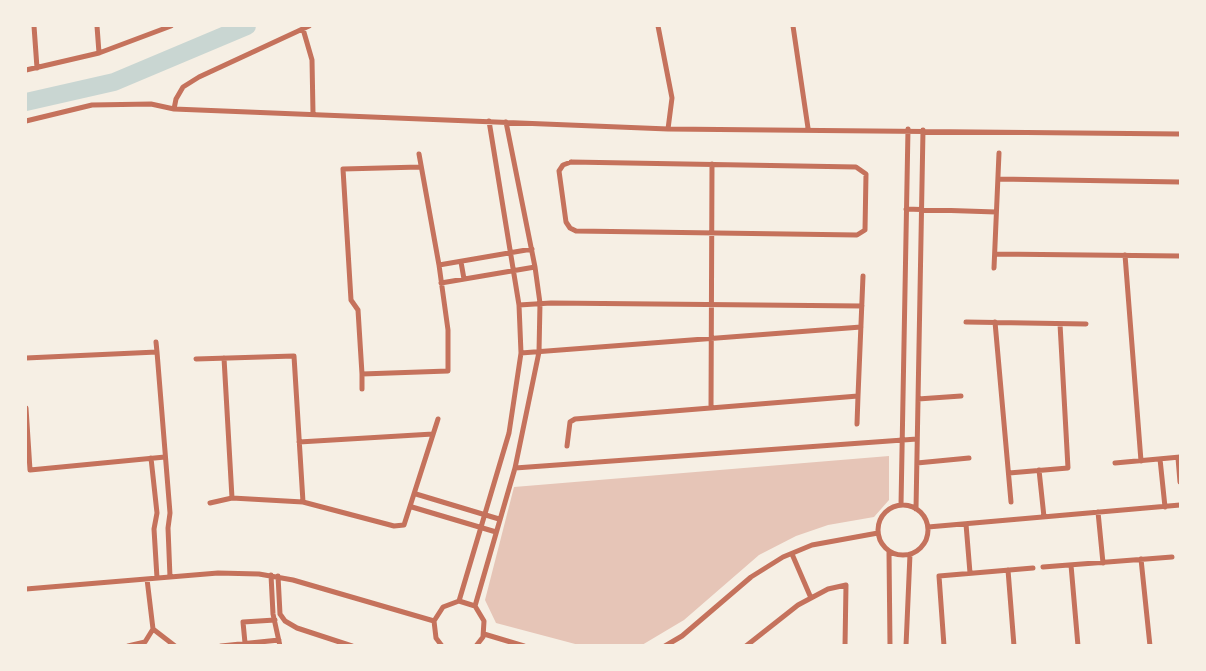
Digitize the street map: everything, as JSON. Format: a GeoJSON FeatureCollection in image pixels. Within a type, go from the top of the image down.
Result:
{"type":"FeatureCollection","features":[{"type":"Feature","properties":{"kind":"street"},"geometry":{"type":"LineString","coordinates":[[34,26],[37,68]]}},
{"type":"Feature","properties":{"kind":"street"},"geometry":{"type":"LineString","coordinates":[[97,26],[99,53]]}},
{"type":"Feature","properties":{"kind":"street"},"geometry":{"type":"LineString","coordinates":[[26,70],[99,53],[171,26]]}},
{"type":"Feature","properties":{"kind":"street"},"geometry":{"type":"LineString","coordinates":[[174,109],[176,99],[183,87],[199,77],[309,26]]}},
{"type":"Feature","properties":{"kind":"street"},"geometry":{"type":"LineString","coordinates":[[657,26],[672,98],[668,129]]}},
{"type":"Feature","properties":{"kind":"street"},"geometry":{"type":"LineString","coordinates":[[793,26],[808,128]]}},
{"type":"Feature","properties":{"kind":"street"},"geometry":{"type":"LineString","coordinates":[[303,29],[312,60],[313,113]]}},
{"type":"Feature","properties":{"kind":"street"},"geometry":{"type":"LineString","coordinates":[[26,121],[92,105],[151,104],[174,109],[668,129],[808,128],[1180,134]]}},
{"type":"Feature","properties":{"kind":"street"},"geometry":{"type":"LineString","coordinates":[[459,601],[509,434],[521,353],[519,305],[512,253],[489,121]]}},
{"type":"Feature","properties":{"kind":"street"},"geometry":{"type":"LineString","coordinates":[[475,606],[515,468],[539,352],[540,303],[535,267],[506,122]]}},
{"type":"Feature","properties":{"kind":"street"},"geometry":{"type":"LineString","coordinates":[[900,505],[908,129]]}},
{"type":"Feature","properties":{"kind":"street"},"geometry":{"type":"LineString","coordinates":[[916,509],[923,130]]}},
{"type":"Feature","properties":{"kind":"street"},"geometry":{"type":"LineString","coordinates":[[994,268],[999,153]]}},
{"type":"Feature","properties":{"kind":"street"},"geometry":{"type":"LineString","coordinates":[[362,374],[448,370],[448,330],[419,154]]}},
{"type":"Feature","properties":{"kind":"street"},"geometry":{"type":"LineString","coordinates":[[571,162],[856,167],[866,174],[865,230],[857,236],[712,233],[576,231],[566,222],[559,171],[562,165],[571,162]]}},
{"type":"Feature","properties":{"kind":"street"},"geometry":{"type":"LineString","coordinates":[[711,408],[712,164]]}},
{"type":"Feature","properties":{"kind":"street"},"geometry":{"type":"LineString","coordinates":[[363,389],[358,310],[351,300],[343,170],[420,167]]}},
{"type":"Feature","properties":{"kind":"street"},"geometry":{"type":"LineString","coordinates":[[998,179],[1180,182]]}},
{"type":"Feature","properties":{"kind":"street"},"geometry":{"type":"LineString","coordinates":[[906,209],[996,212]]}},
{"type":"Feature","properties":{"kind":"street"},"geometry":{"type":"LineString","coordinates":[[439,265],[532,249]]}},
{"type":"Feature","properties":{"kind":"street"},"geometry":{"type":"LineString","coordinates":[[995,254],[1180,256]]}},
{"type":"Feature","properties":{"kind":"street"},"geometry":{"type":"LineString","coordinates":[[1125,255],[1141,461]]}},
{"type":"Feature","properties":{"kind":"street"},"geometry":{"type":"LineString","coordinates":[[461,262],[464,279]]}},
{"type":"Feature","properties":{"kind":"street"},"geometry":{"type":"LineString","coordinates":[[441,283],[535,267]]}},
{"type":"Feature","properties":{"kind":"street"},"geometry":{"type":"LineString","coordinates":[[857,424],[863,276]]}},
{"type":"Feature","properties":{"kind":"street"},"geometry":{"type":"LineString","coordinates":[[904,301],[920,301]]}},
{"type":"Feature","properties":{"kind":"street"},"geometry":{"type":"LineString","coordinates":[[519,305],[540,303],[862,306]]}},
{"type":"Feature","properties":{"kind":"street"},"geometry":{"type":"LineString","coordinates":[[966,322],[1086,324]]}},
{"type":"Feature","properties":{"kind":"street"},"geometry":{"type":"LineString","coordinates":[[995,322],[1011,502]]}},
{"type":"Feature","properties":{"kind":"street"},"geometry":{"type":"LineString","coordinates":[[1009,473],[1068,468],[1060,324]]}},
{"type":"Feature","properties":{"kind":"street"},"geometry":{"type":"LineString","coordinates":[[521,353],[861,327]]}},
{"type":"Feature","properties":{"kind":"street"},"geometry":{"type":"LineString","coordinates":[[156,342],[170,513],[168,528],[171,577]]}},
{"type":"Feature","properties":{"kind":"street"},"geometry":{"type":"LineString","coordinates":[[26,358],[157,352]]}},
{"type":"Feature","properties":{"kind":"street"},"geometry":{"type":"LineString","coordinates":[[196,359],[294,356],[303,502]]}},
{"type":"Feature","properties":{"kind":"street"},"geometry":{"type":"LineString","coordinates":[[224,358],[232,498]]}},
{"type":"Feature","properties":{"kind":"street"},"geometry":{"type":"LineString","coordinates":[[567,446],[570,422],[574,418],[858,396]]}},
{"type":"Feature","properties":{"kind":"street"},"geometry":{"type":"LineString","coordinates":[[918,399],[961,396]]}},
{"type":"Feature","properties":{"kind":"street"},"geometry":{"type":"LineString","coordinates":[[26,408],[28,471],[165,457]]}},
{"type":"Feature","properties":{"kind":"street"},"geometry":{"type":"LineString","coordinates":[[210,503],[232,498],[303,502],[399,527],[404,525],[412,507],[438,419]]}},
{"type":"Feature","properties":{"kind":"street"},"geometry":{"type":"LineString","coordinates":[[299,442],[434,434]]}},
{"type":"Feature","properties":{"kind":"street"},"geometry":{"type":"LineString","coordinates":[[515,468],[917,439]]}},
{"type":"Feature","properties":{"kind":"street"},"geometry":{"type":"LineString","coordinates":[[1115,464],[1179,457],[1180,482]]}},
{"type":"Feature","properties":{"kind":"street"},"geometry":{"type":"LineString","coordinates":[[151,458],[157,513],[154,530],[157,578]]}},
{"type":"Feature","properties":{"kind":"street"},"geometry":{"type":"LineString","coordinates":[[917,462],[969,458]]}},
{"type":"Feature","properties":{"kind":"street"},"geometry":{"type":"LineString","coordinates":[[1160,459],[1165,507]]}},
{"type":"Feature","properties":{"kind":"street"},"geometry":{"type":"LineString","coordinates":[[1039,471],[1044,517]]}},
{"type":"Feature","properties":{"kind":"street"},"geometry":{"type":"LineString","coordinates":[[416,494],[499,519]]}},
{"type":"Feature","properties":{"kind":"street"},"geometry":{"type":"LineString","coordinates":[[431,512],[435,500]]}},
{"type":"Feature","properties":{"kind":"street"},"geometry":{"type":"LineString","coordinates":[[889,552],[910,554],[924,544],[928,527],[922,514],[916,509],[900,505],[893,507],[881,518],[878,533],[889,552],[890,645]]}},
{"type":"Feature","properties":{"kind":"street"},"geometry":{"type":"LineString","coordinates":[[928,527],[1180,505]]}},
{"type":"Feature","properties":{"kind":"street"},"geometry":{"type":"LineString","coordinates":[[412,507],[496,532]]}},
{"type":"Feature","properties":{"kind":"street"},"geometry":{"type":"LineString","coordinates":[[1098,512],[1103,563]]}},
{"type":"Feature","properties":{"kind":"street"},"geometry":{"type":"LineString","coordinates":[[966,524],[970,573]]}},
{"type":"Feature","properties":{"kind":"street"},"geometry":{"type":"LineString","coordinates":[[154,530],[168,528]]}},
{"type":"Feature","properties":{"kind":"street"},"geometry":{"type":"LineString","coordinates":[[665,645],[682,636],[751,577],[792,554],[812,545],[878,533]]}},
{"type":"Feature","properties":{"kind":"street"},"geometry":{"type":"LineString","coordinates":[[792,554],[811,598]]}},
{"type":"Feature","properties":{"kind":"street"},"geometry":{"type":"LineString","coordinates":[[906,645],[910,554]]}},
{"type":"Feature","properties":{"kind":"street"},"geometry":{"type":"LineString","coordinates":[[1043,567],[1172,557]]}},
{"type":"Feature","properties":{"kind":"street"},"geometry":{"type":"LineString","coordinates":[[1141,560],[1150,645]]}},
{"type":"Feature","properties":{"kind":"street"},"geometry":{"type":"LineString","coordinates":[[1071,565],[1078,645]]}},
{"type":"Feature","properties":{"kind":"street"},"geometry":{"type":"LineString","coordinates":[[944,645],[939,576],[1034,568]]}},
{"type":"Feature","properties":{"kind":"street"},"geometry":{"type":"LineString","coordinates":[[1008,570],[1014,645]]}},
{"type":"Feature","properties":{"kind":"street"},"geometry":{"type":"LineString","coordinates":[[26,589],[229,573],[271,575],[434,621]]}},
{"type":"Feature","properties":{"kind":"street"},"geometry":{"type":"LineString","coordinates":[[221,645],[280,643],[275,620],[271,575]]}},
{"type":"Feature","properties":{"kind":"street"},"geometry":{"type":"LineString","coordinates":[[278,576],[280,614],[285,621],[331,642],[352,645]]}},
{"type":"Feature","properties":{"kind":"street"},"geometry":{"type":"LineString","coordinates":[[128,645],[145,642],[153,629],[147,579]]}},
{"type":"Feature","properties":{"kind":"street"},"geometry":{"type":"LineString","coordinates":[[746,645],[811,598],[828,589],[846,585],[845,645]]}},
{"type":"Feature","properties":{"kind":"street"},"geometry":{"type":"LineString","coordinates":[[441,645],[434,630],[434,621],[443,607],[459,601],[475,606],[484,621],[483,634],[476,645]]}},
{"type":"Feature","properties":{"kind":"street"},"geometry":{"type":"LineString","coordinates":[[245,643],[243,622],[275,620]]}},
{"type":"Feature","properties":{"kind":"street"},"geometry":{"type":"LineString","coordinates":[[153,629],[174,645]]}},
{"type":"Feature","properties":{"kind":"street"},"geometry":{"type":"LineString","coordinates":[[483,634],[524,645]]}},
{"type":"Feature","properties":{"kind":"building"},"geometry":{"type":"Polygon","coordinates":[[[889,456],[889,500],[874,517],[828,525],[796,536],[759,555],[684,620],[642,645],[579,645],[496,623],[485,600],[514,487],[889,456]]]}},
{"type":"Feature","properties":{"kind":"waterway"},"geometry":{"type":"LineString","coordinates":[[26,102],[114,82],[247,26]]}}]}
